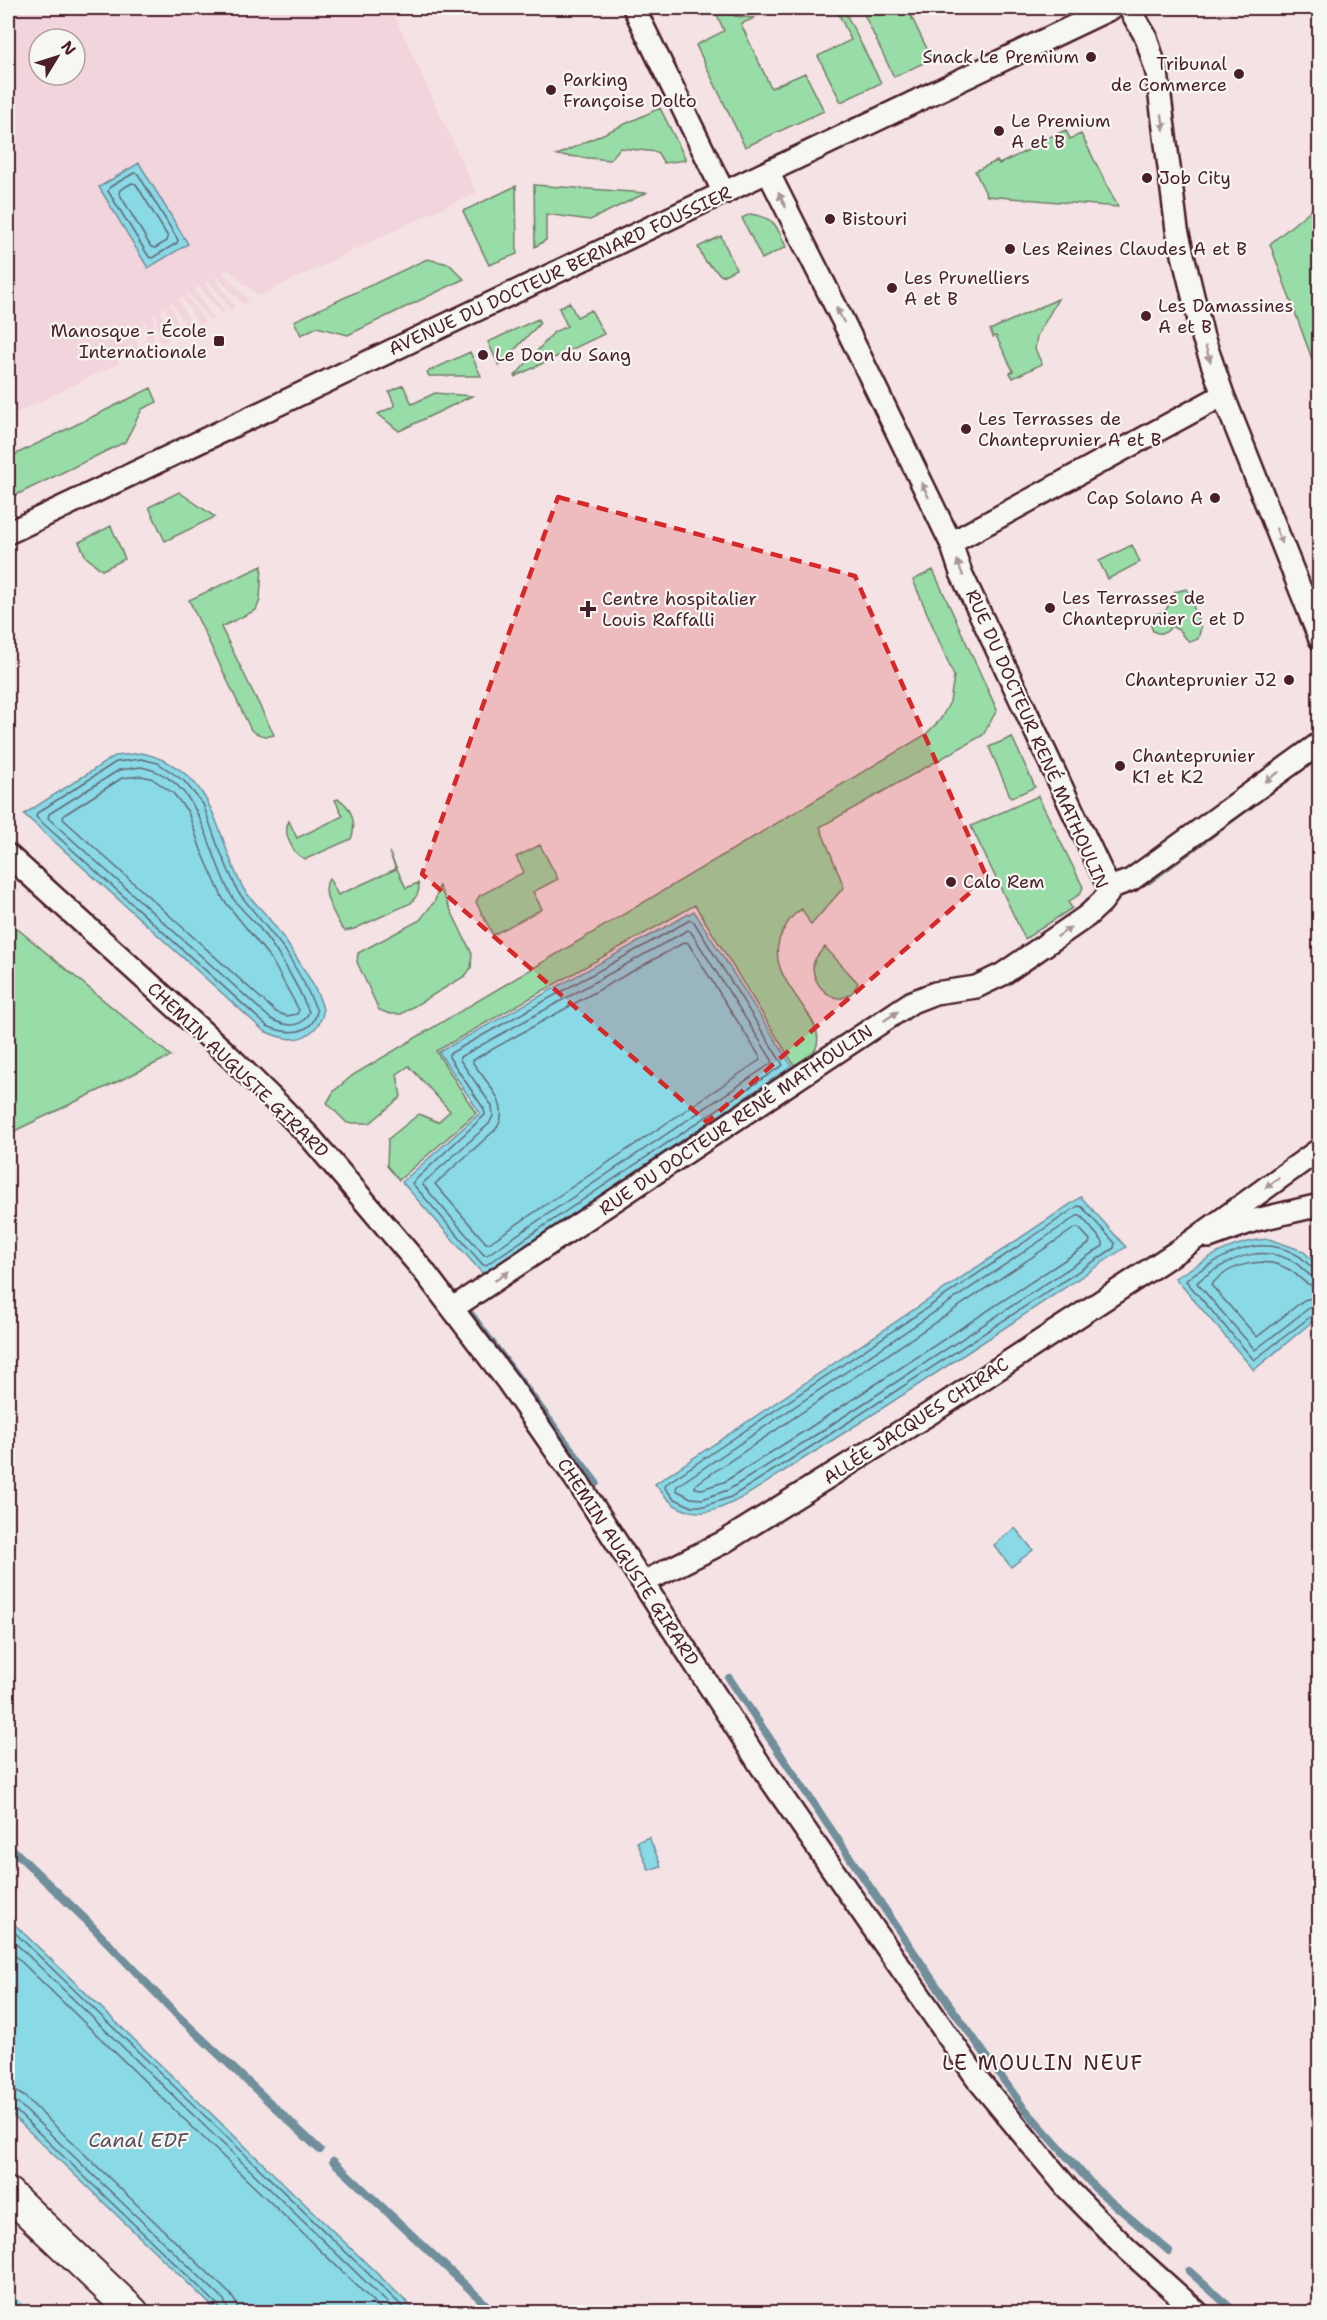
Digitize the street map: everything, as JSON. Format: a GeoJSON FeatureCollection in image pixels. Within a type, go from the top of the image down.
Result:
{"type":"FeatureCollection","features":[{"type":"Feature","properties":{"kind":"main road"},"geometry":{"type":"LineString","coordinates":[[8,2193],[133,2313]]}},
{"type":"Feature","properties":{"kind":"street"},"geometry":{"type":"LineString","coordinates":[[634,8],[724,193]]}},
{"type":"Feature","properties":{"kind":"street","name":"AVENUE DU DOCTEUR BERNARD FOUSSIER"},"geometry":{"type":"LineString","coordinates":[[8,533],[990,64],[1112,8]]}},
{"type":"Feature","properties":{"kind":"street"},"geometry":{"type":"LineString","coordinates":[[1129,8],[1146,37],[1157,73],[1177,230],[1203,337],[1223,395],[1320,639]]}},
{"type":"Feature","properties":{"kind":"street","name":"RUE DU DOCTEUR RENÉ MATHOULIN"},"geometry":{"type":"LineString","coordinates":[[453,1308],[912,1002],[936,993],[976,987],[1003,974],[1087,916],[1108,894],[1109,888],[961,573],[951,543],[768,172]]}},
{"type":"Feature","properties":{"kind":"street"},"geometry":{"type":"LineString","coordinates":[[951,543],[1223,395]]}},
{"type":"Feature","properties":{"kind":"street"},"geometry":{"type":"LineString","coordinates":[[1109,888],[1131,880],[1320,743]]}},
{"type":"Feature","properties":{"kind":"street","name":"CHEMIN AUGUSTE GIRARD"},"geometry":{"type":"LineString","coordinates":[[8,855],[225,1052],[279,1105],[339,1170],[453,1308],[579,1484],[761,1766],[978,2081],[1068,2189],[1128,2250],[1197,2313]]}},
{"type":"Feature","properties":{"kind":"street","name":"ALLÉE JACQUES CHIRAC"},"geometry":{"type":"LineString","coordinates":[[644,1582],[754,1524],[929,1414],[1181,1249],[1320,1149]]}},
{"type":"Feature","properties":{"kind":"street","name":"ALLÉE JACQUES CHIRAC"},"geometry":{"type":"LineString","coordinates":[[1181,1249],[1239,1226],[1320,1205]]}},
{"type":"Feature","properties":{"kind":"highlighted area"},"geometry":{"type":"Polygon","coordinates":[[[558,497],[855,576],[987,878],[707,1122],[422,874],[558,497]]]}},
{"type":"Feature","properties":{"kind":"shaded area"},"geometry":{"type":"Polygon","coordinates":[[[8,8],[391,8],[476,193],[259,296],[228,270],[223,273],[249,301],[242,304],[217,276],[215,278],[235,307],[231,310],[209,281],[205,284],[225,312],[222,314],[199,287],[194,290],[214,318],[210,320],[188,293],[186,295],[205,322],[199,324],[182,297],[179,299],[192,328],[188,330],[172,302],[170,304],[181,333],[177,335],[165,307],[161,310],[168,340],[160,343],[156,313],[152,348],[146,350],[146,320],[136,337],[139,354],[134,357],[131,343],[117,364],[8,417],[8,8]]]}},
{"type":"Feature","properties":{"kind":"green space"},"geometry":{"type":"Polygon","coordinates":[[[836,8],[843,8],[881,83],[841,102],[818,56],[851,40],[836,8]]]}},
{"type":"Feature","properties":{"kind":"green space"},"geometry":{"type":"Polygon","coordinates":[[[861,8],[907,8],[932,59],[894,77],[861,8]]]}},
{"type":"Feature","properties":{"kind":"green space"},"geometry":{"type":"Polygon","coordinates":[[[715,10],[737,10],[735,16],[754,18],[741,24],[771,88],[805,73],[824,111],[745,147],[696,45],[724,31],[715,10]]]}},
{"type":"Feature","properties":{"kind":"green space"},"geometry":{"type":"Polygon","coordinates":[[[660,108],[686,160],[664,163],[657,152],[620,148],[610,160],[557,155],[660,108]]]}},
{"type":"Feature","properties":{"kind":"green space"},"geometry":{"type":"Polygon","coordinates":[[[1066,130],[1070,139],[1081,134],[1118,207],[987,196],[975,171],[997,161],[999,164],[1039,145],[1038,142],[1066,130]]]}},
{"type":"Feature","properties":{"kind":"green space"},"geometry":{"type":"Polygon","coordinates":[[[534,185],[646,193],[590,220],[546,214],[546,240],[535,247],[534,185]]]}},
{"type":"Feature","properties":{"kind":"green space"},"geometry":{"type":"Polygon","coordinates":[[[516,186],[517,254],[489,265],[463,211],[516,186]]]}},
{"type":"Feature","properties":{"kind":"green space"},"geometry":{"type":"Polygon","coordinates":[[[1319,203],[1319,378],[1270,244],[1319,203]]]}},
{"type":"Feature","properties":{"kind":"green space"},"geometry":{"type":"Polygon","coordinates":[[[750,214],[770,220],[780,233],[786,247],[762,259],[742,218],[750,214]]]}},
{"type":"Feature","properties":{"kind":"green space"},"geometry":{"type":"Polygon","coordinates":[[[721,236],[736,269],[722,276],[705,261],[698,247],[721,236]]]}},
{"type":"Feature","properties":{"kind":"green space"},"geometry":{"type":"Polygon","coordinates":[[[427,259],[449,264],[464,279],[348,335],[317,327],[301,335],[294,321],[427,259]]]}},
{"type":"Feature","properties":{"kind":"green space"},"geometry":{"type":"Polygon","coordinates":[[[1058,299],[1037,336],[1035,349],[1042,364],[1013,378],[1010,373],[1013,371],[996,336],[993,337],[990,330],[1058,299]]]}},
{"type":"Feature","properties":{"kind":"green space"},"geometry":{"type":"Polygon","coordinates":[[[569,302],[577,317],[591,310],[604,334],[514,377],[554,332],[567,326],[559,308],[569,302]]]}},
{"type":"Feature","properties":{"kind":"green space"},"geometry":{"type":"Polygon","coordinates":[[[538,319],[540,323],[499,366],[488,342],[538,319]]]}},
{"type":"Feature","properties":{"kind":"green space"},"geometry":{"type":"Polygon","coordinates":[[[470,352],[481,376],[429,376],[427,372],[470,352]]]}},
{"type":"Feature","properties":{"kind":"green space"},"geometry":{"type":"Polygon","coordinates":[[[403,385],[412,404],[435,393],[472,396],[399,431],[378,414],[395,406],[389,392],[403,385]]]}},
{"type":"Feature","properties":{"kind":"green space"},"geometry":{"type":"Polygon","coordinates":[[[151,388],[157,402],[142,409],[125,442],[8,499],[8,458],[151,388]]]}},
{"type":"Feature","properties":{"kind":"green space"},"geometry":{"type":"Polygon","coordinates":[[[179,492],[215,517],[165,541],[149,507],[179,492]]]}},
{"type":"Feature","properties":{"kind":"green space"},"geometry":{"type":"Polygon","coordinates":[[[111,526],[125,559],[102,570],[86,557],[79,542],[111,526]]]}},
{"type":"Feature","properties":{"kind":"green space"},"geometry":{"type":"Polygon","coordinates":[[[1132,545],[1140,562],[1108,579],[1099,561],[1132,545]]]}},
{"type":"Feature","properties":{"kind":"green space"},"geometry":{"type":"Polygon","coordinates":[[[262,566],[260,600],[256,610],[221,627],[274,735],[268,736],[259,735],[251,730],[189,600],[262,566]]]}},
{"type":"Feature","properties":{"kind":"green space"},"geometry":{"type":"Polygon","coordinates":[[[933,570],[997,710],[983,735],[820,827],[844,887],[811,925],[802,909],[794,915],[784,929],[778,947],[779,963],[785,979],[813,1022],[817,1035],[816,1048],[812,1053],[794,1065],[695,905],[436,1051],[476,1113],[399,1180],[387,1166],[388,1139],[419,1114],[438,1122],[450,1111],[409,1066],[397,1074],[401,1097],[370,1123],[347,1123],[327,1103],[334,1091],[353,1075],[925,735],[940,720],[950,702],[954,676],[913,580],[933,570]]]}},
{"type":"Feature","properties":{"kind":"green space"},"geometry":{"type":"Polygon","coordinates":[[[1187,589],[1201,628],[1198,639],[1190,642],[1182,635],[1182,632],[1171,626],[1163,633],[1153,631],[1151,621],[1153,618],[1165,612],[1175,592],[1187,589]]]}},
{"type":"Feature","properties":{"kind":"green space"},"geometry":{"type":"Polygon","coordinates":[[[1012,737],[1035,787],[1011,798],[989,747],[1012,737]]]}},
{"type":"Feature","properties":{"kind":"green space"},"geometry":{"type":"Polygon","coordinates":[[[1319,749],[1319,758],[1149,884],[1145,878],[1319,749]]]}},
{"type":"Feature","properties":{"kind":"green space"},"geometry":{"type":"Polygon","coordinates":[[[1038,796],[1083,887],[1080,894],[1068,902],[1072,908],[1025,939],[971,826],[1038,796]]]}},
{"type":"Feature","properties":{"kind":"green space"},"geometry":{"type":"Polygon","coordinates":[[[338,799],[347,806],[352,816],[351,839],[306,859],[301,857],[293,849],[288,837],[289,821],[297,838],[343,816],[335,800],[338,799]]]}},
{"type":"Feature","properties":{"kind":"green space"},"geometry":{"type":"Polygon","coordinates":[[[540,845],[558,879],[533,892],[542,909],[493,935],[476,902],[479,896],[524,872],[516,857],[540,845]]]}},
{"type":"Feature","properties":{"kind":"green space"},"geometry":{"type":"Polygon","coordinates":[[[389,852],[406,888],[418,883],[419,889],[416,896],[411,903],[345,931],[327,897],[329,878],[338,895],[396,869],[389,852]]]}},
{"type":"Feature","properties":{"kind":"green space"},"geometry":{"type":"Polygon","coordinates":[[[439,886],[472,954],[471,968],[465,976],[401,1014],[390,1014],[379,1010],[357,962],[358,953],[420,920],[435,901],[439,886]]]}},
{"type":"Feature","properties":{"kind":"green space"},"geometry":{"type":"Polygon","coordinates":[[[8,921],[171,1056],[8,1134],[8,921]]]}},
{"type":"Feature","properties":{"kind":"green space"},"geometry":{"type":"Polygon","coordinates":[[[825,947],[858,983],[852,993],[844,998],[836,998],[821,988],[813,971],[817,956],[825,947]]]}},
{"type":"Feature","properties":{"kind":"water"},"geometry":{"type":"Polygon","coordinates":[[[139,163],[188,244],[148,268],[99,187],[139,163]]]}},
{"type":"Feature","properties":{"kind":"water"},"geometry":{"type":"Polygon","coordinates":[[[142,753],[161,759],[179,769],[190,778],[208,802],[243,888],[266,915],[300,963],[321,1004],[323,1013],[320,1021],[305,1036],[288,1039],[264,1031],[24,814],[115,756],[142,753]]]}},
{"type":"Feature","properties":{"kind":"water"},"geometry":{"type":"Polygon","coordinates":[[[694,911],[792,1066],[483,1274],[402,1182],[480,1113],[439,1052],[694,911]]]}},
{"type":"Feature","properties":{"kind":"water"},"geometry":{"type":"Polygon","coordinates":[[[1081,1197],[1126,1247],[878,1411],[737,1500],[713,1510],[687,1511],[670,1501],[655,1484],[1081,1197]]]}},
{"type":"Feature","properties":{"kind":"water"},"geometry":{"type":"Polygon","coordinates":[[[1269,1239],[1303,1251],[1319,1267],[1319,1316],[1254,1370],[1175,1278],[1231,1247],[1255,1240],[1269,1239]]]}},
{"type":"Feature","properties":{"kind":"water"},"geometry":{"type":"Polygon","coordinates":[[[1015,1528],[1033,1550],[1011,1567],[994,1545],[1015,1528]]]}},
{"type":"Feature","properties":{"kind":"water"},"geometry":{"type":"Polygon","coordinates":[[[649,1837],[661,1866],[649,1870],[637,1842],[649,1837]]]}},
{"type":"Feature","properties":{"kind":"water","name":"Canal EDF"},"geometry":{"type":"Polygon","coordinates":[[[8,1918],[417,2312],[218,2312],[8,2111],[8,1918]]]}},
{"type":"Feature","properties":{"kind":"waterway"},"geometry":{"type":"LineString","coordinates":[[469,1312],[596,1483]]}},
{"type":"Feature","properties":{"kind":"waterway"},"geometry":{"type":"LineString","coordinates":[[729,1678],[946,2000],[1023,2107],[1096,2189],[1169,2251]]}},
{"type":"Feature","properties":{"kind":"waterway"},"geometry":{"type":"LineString","coordinates":[[8,1845],[85,1919],[177,2015],[320,2150]]}},
{"type":"Feature","properties":{"kind":"waterway"},"geometry":{"type":"LineString","coordinates":[[333,2161],[494,2312]]}},
{"type":"Feature","properties":{"kind":"waterway"},"geometry":{"type":"LineString","coordinates":[[1189,2271],[1235,2312]]}},
{"type":"Feature","properties":{"kind":"waterway"},"geometry":{"type":"LineString","coordinates":[[8,2309],[12,2312]]}},
{"type":"Feature","properties":{"kind":"place","name":"Snack Le Premium"},"geometry":{"type":"Point","coordinates":[1091,57]}},
{"type":"Feature","properties":{"kind":"place","name":"Tribunal de Commerce"},"geometry":{"type":"Point","coordinates":[1239,74]}},
{"type":"Feature","properties":{"kind":"place","name":"Parking Françoise Dolto"},"geometry":{"type":"Point","coordinates":[551,90]}},
{"type":"Feature","properties":{"kind":"place","name":"Le Premium A et B"},"geometry":{"type":"Point","coordinates":[999,131]}},
{"type":"Feature","properties":{"kind":"place","name":"Job City"},"geometry":{"type":"Point","coordinates":[1147,178]}},
{"type":"Feature","properties":{"kind":"place","name":"Bistouri"},"geometry":{"type":"Point","coordinates":[830,219]}},
{"type":"Feature","properties":{"kind":"place","name":"Les Reines Claudes A et B"},"geometry":{"type":"Point","coordinates":[1010,249]}},
{"type":"Feature","properties":{"kind":"place","name":"Les Prunelliers A et B"},"geometry":{"type":"Point","coordinates":[892,288]}},
{"type":"Feature","properties":{"kind":"place","name":"Les Damassines A et B"},"geometry":{"type":"Point","coordinates":[1146,316]}},
{"type":"Feature","properties":{"kind":"place","name":"Manosque - École Internationale"},"geometry":{"type":"Point","coordinates":[219,341]}},
{"type":"Feature","properties":{"kind":"place","name":"Le Don du Sang"},"geometry":{"type":"Point","coordinates":[483,355]}},
{"type":"Feature","properties":{"kind":"place","name":"Les Terrasses de Chanteprunier A et B"},"geometry":{"type":"Point","coordinates":[966,429]}},
{"type":"Feature","properties":{"kind":"place","name":"Cap Solano A"},"geometry":{"type":"Point","coordinates":[1215,498]}},
{"type":"Feature","properties":{"kind":"place","name":"Les Terrasses de Chanteprunier C et D"},"geometry":{"type":"Point","coordinates":[1050,608]}},
{"type":"Feature","properties":{"kind":"place","name":"Centre hospitalier Louis Raffalli"},"geometry":{"type":"Point","coordinates":[588,609]}},
{"type":"Feature","properties":{"kind":"place","name":"Chanteprunier J2"},"geometry":{"type":"Point","coordinates":[1289,680]}},
{"type":"Feature","properties":{"kind":"place","name":"Chanteprunier K1 et K2"},"geometry":{"type":"Point","coordinates":[1120,766]}},
{"type":"Feature","properties":{"kind":"place","name":"Calo Rem"},"geometry":{"type":"Point","coordinates":[951,882]}},
{"type":"Feature","properties":{"kind":"district","name":"LE MOULIN NEUF"},"geometry":{"type":"Point","coordinates":[1043,2063]}}]}
